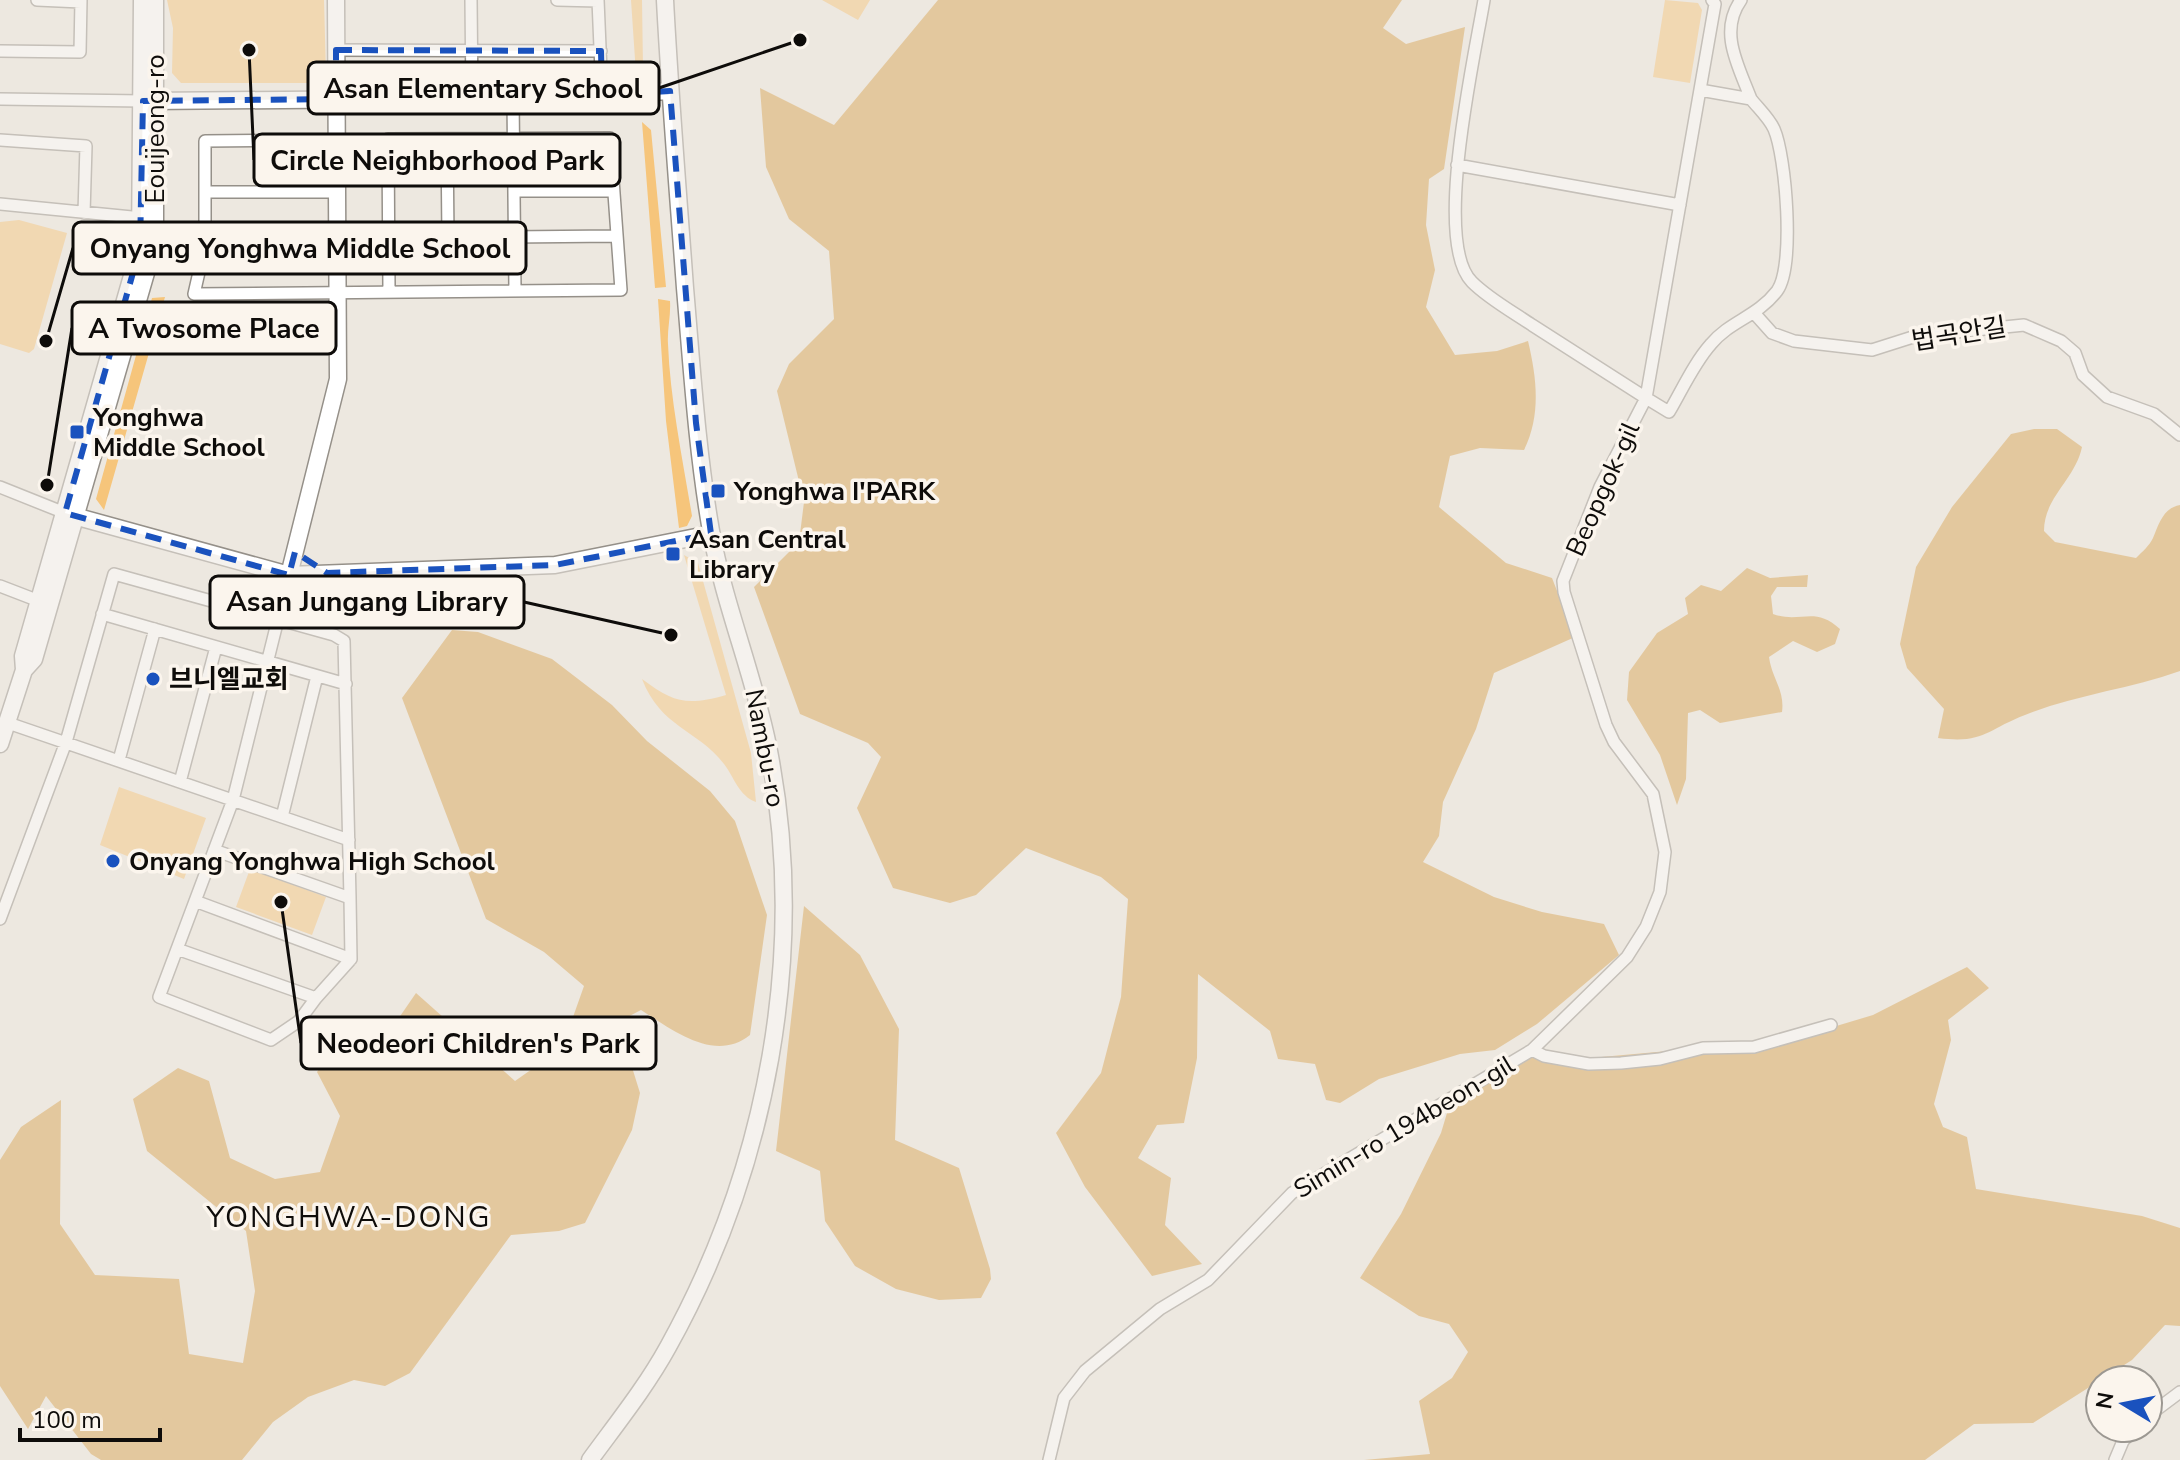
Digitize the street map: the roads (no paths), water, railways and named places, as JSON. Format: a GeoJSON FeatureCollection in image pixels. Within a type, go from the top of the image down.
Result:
{"type":"FeatureCollection","features":[{"type":"Feature","properties":{"kind":"street"},"geometry":{"type":"LineString","coordinates":[[0,51],[80,52],[81,1],[37,0]]}},
{"type":"Feature","properties":{"kind":"street","name":"Eouijeong-ro"},"geometry":{"type":"LineString","coordinates":[[0,744],[24,670],[23,656],[39,601],[71,515],[148,266],[155,225],[142,0]]}},
{"type":"Feature","properties":{"kind":"street","name":"Eouijeong-ro"},"geometry":{"type":"LineString","coordinates":[[24,670],[34,659],[140,248],[155,0]]}},
{"type":"Feature","properties":{"kind":"street"},"geometry":{"type":"LineString","coordinates":[[0,919],[66,742],[114,574],[278,620],[334,635],[344,641],[351,959],[299,1021],[271,1040],[159,997],[233,800],[278,620],[298,537],[338,379],[336,0],[351,0]]}},
{"type":"Feature","properties":{"kind":"street"},"geometry":{"type":"LineString","coordinates":[[471,0],[472,98]]}},
{"type":"Feature","properties":{"kind":"street"},"geometry":{"type":"LineString","coordinates":[[557,0],[598,0],[602,95]]}},
{"type":"Feature","properties":{"kind":"street","name":"Nambu-ro"},"geometry":{"type":"LineString","coordinates":[[590,1460],[667,1349],[718,1241],[757,1122],[778,1005],[784,895],[776,793],[760,707],[711,534],[696,423],[665,0]]}},
{"type":"Feature","properties":{"kind":"street"},"geometry":{"type":"LineString","coordinates":[[1484,0],[1457,165],[1457,247],[1471,281],[1646,398],[1715,4],[1712,0]]}},
{"type":"Feature","properties":{"kind":"street","name":"Beopgok-gil"},"geometry":{"type":"LineString","coordinates":[[1532,1050],[1627,957],[1646,927],[1660,892],[1665,852],[1653,794],[1614,742],[1606,725],[1563,581],[1600,487],[1646,398],[1669,412],[1711,343],[1733,324],[1755,314],[1779,288],[1788,263],[1786,211],[1774,129],[1751,99],[1730,44],[1731,13],[1741,0]]}},
{"type":"Feature","properties":{"kind":"street"},"geometry":{"type":"LineString","coordinates":[[336,50],[601,51]]}},
{"type":"Feature","properties":{"kind":"street"},"geometry":{"type":"LineString","coordinates":[[1700,90],[1751,99]]}},
{"type":"Feature","properties":{"kind":"street"},"geometry":{"type":"LineString","coordinates":[[0,99],[513,98],[670,91]]}},
{"type":"Feature","properties":{"kind":"street"},"geometry":{"type":"LineString","coordinates":[[513,98],[515,290]]}},
{"type":"Feature","properties":{"kind":"street"},"geometry":{"type":"LineString","coordinates":[[336,140],[205,141],[205,243],[194,294],[621,290],[610,138],[388,139],[389,290]]}},
{"type":"Feature","properties":{"kind":"street"},"geometry":{"type":"LineString","coordinates":[[447,139],[448,238]]}},
{"type":"Feature","properties":{"kind":"street"},"geometry":{"type":"LineString","coordinates":[[0,140],[86,146],[84,213]]}},
{"type":"Feature","properties":{"kind":"street"},"geometry":{"type":"LineString","coordinates":[[1457,165],[1680,205]]}},
{"type":"Feature","properties":{"kind":"street"},"geometry":{"type":"LineString","coordinates":[[514,191],[613,191]]}},
{"type":"Feature","properties":{"kind":"street"},"geometry":{"type":"LineString","coordinates":[[205,192],[337,192]]}},
{"type":"Feature","properties":{"kind":"street"},"geometry":{"type":"LineString","coordinates":[[0,204],[142,218]]}},
{"type":"Feature","properties":{"kind":"street"},"geometry":{"type":"LineString","coordinates":[[388,238],[617,236]]}},
{"type":"Feature","properties":{"kind":"street"},"geometry":{"type":"LineString","coordinates":[[205,243],[337,243]]}},
{"type":"Feature","properties":{"kind":"street","name":"법곡안길"},"geometry":{"type":"LineString","coordinates":[[1755,314],[1772,333],[1794,341],[1872,350],[1916,336],[2024,325],[2061,341],[2075,353],[2083,375],[2107,397],[2154,414],[2180,435]]}},
{"type":"Feature","properties":{"kind":"street"},"geometry":{"type":"LineString","coordinates":[[0,487],[71,515],[289,575],[555,565],[711,534]]}},
{"type":"Feature","properties":{"kind":"street"},"geometry":{"type":"LineString","coordinates":[[298,537],[304,560],[327,573]]}},
{"type":"Feature","properties":{"kind":"street"},"geometry":{"type":"LineString","coordinates":[[0,586],[39,601]]}},
{"type":"Feature","properties":{"kind":"street"},"geometry":{"type":"LineString","coordinates":[[102,614],[346,684]]}},
{"type":"Feature","properties":{"kind":"street"},"geometry":{"type":"LineString","coordinates":[[119,760],[155,629]]}},
{"type":"Feature","properties":{"kind":"street"},"geometry":{"type":"LineString","coordinates":[[180,782],[216,647]]}},
{"type":"Feature","properties":{"kind":"street"},"geometry":{"type":"LineString","coordinates":[[282,817],[317,676]]}},
{"type":"Feature","properties":{"kind":"street"},"geometry":{"type":"LineString","coordinates":[[8,723],[349,840]]}},
{"type":"Feature","properties":{"kind":"street"},"geometry":{"type":"LineString","coordinates":[[214,850],[350,898]]}},
{"type":"Feature","properties":{"kind":"street"},"geometry":{"type":"LineString","coordinates":[[195,901],[351,959]]}},
{"type":"Feature","properties":{"kind":"street"},"geometry":{"type":"LineString","coordinates":[[177,949],[316,998]]}},
{"type":"Feature","properties":{"kind":"street","name":"Simin-ro 194beon-gil"},"geometry":{"type":"LineString","coordinates":[[1049,1460],[1064,1398],[1072,1385],[1160,1309],[1208,1280],[1292,1193],[1532,1050],[1544,1056],[1589,1064],[1621,1063],[1660,1059],[1703,1048],[1754,1047],[1831,1025]]}},
{"type":"Feature","properties":{"kind":"place","name":"Asan Elementary School"},"geometry":{"type":"Point","coordinates":[800,40]}},
{"type":"Feature","properties":{"kind":"place","name":"Circle Neighborhood Park"},"geometry":{"type":"Point","coordinates":[249,50]}},
{"type":"Feature","properties":{"kind":"place","name":"Onyang Yonghwa Middle School"},"geometry":{"type":"Point","coordinates":[46,341]}},
{"type":"Feature","properties":{"kind":"place","name":"Yonghwa Middle School"},"geometry":{"type":"Point","coordinates":[77,432]}},
{"type":"Feature","properties":{"kind":"place","name":"A Twosome Place"},"geometry":{"type":"Point","coordinates":[47,485]}},
{"type":"Feature","properties":{"kind":"place","name":"Yonghwa I'PARK"},"geometry":{"type":"Point","coordinates":[718,491]}},
{"type":"Feature","properties":{"kind":"place","name":"Asan Central Library"},"geometry":{"type":"Point","coordinates":[673,554]}},
{"type":"Feature","properties":{"kind":"place","name":"Asan Jungang Library"},"geometry":{"type":"Point","coordinates":[671,635]}},
{"type":"Feature","properties":{"kind":"place","name":"브니엘교회"},"geometry":{"type":"Point","coordinates":[153,679]}},
{"type":"Feature","properties":{"kind":"place","name":"Onyang Yonghwa High School"},"geometry":{"type":"Point","coordinates":[113,861]}},
{"type":"Feature","properties":{"kind":"place","name":"Neodeori Children's Park"},"geometry":{"type":"Point","coordinates":[281,902]}},
{"type":"Feature","properties":{"kind":"district","name":"YONGHWA-DONG"},"geometry":{"type":"Point","coordinates":[349,1217]}}]}
